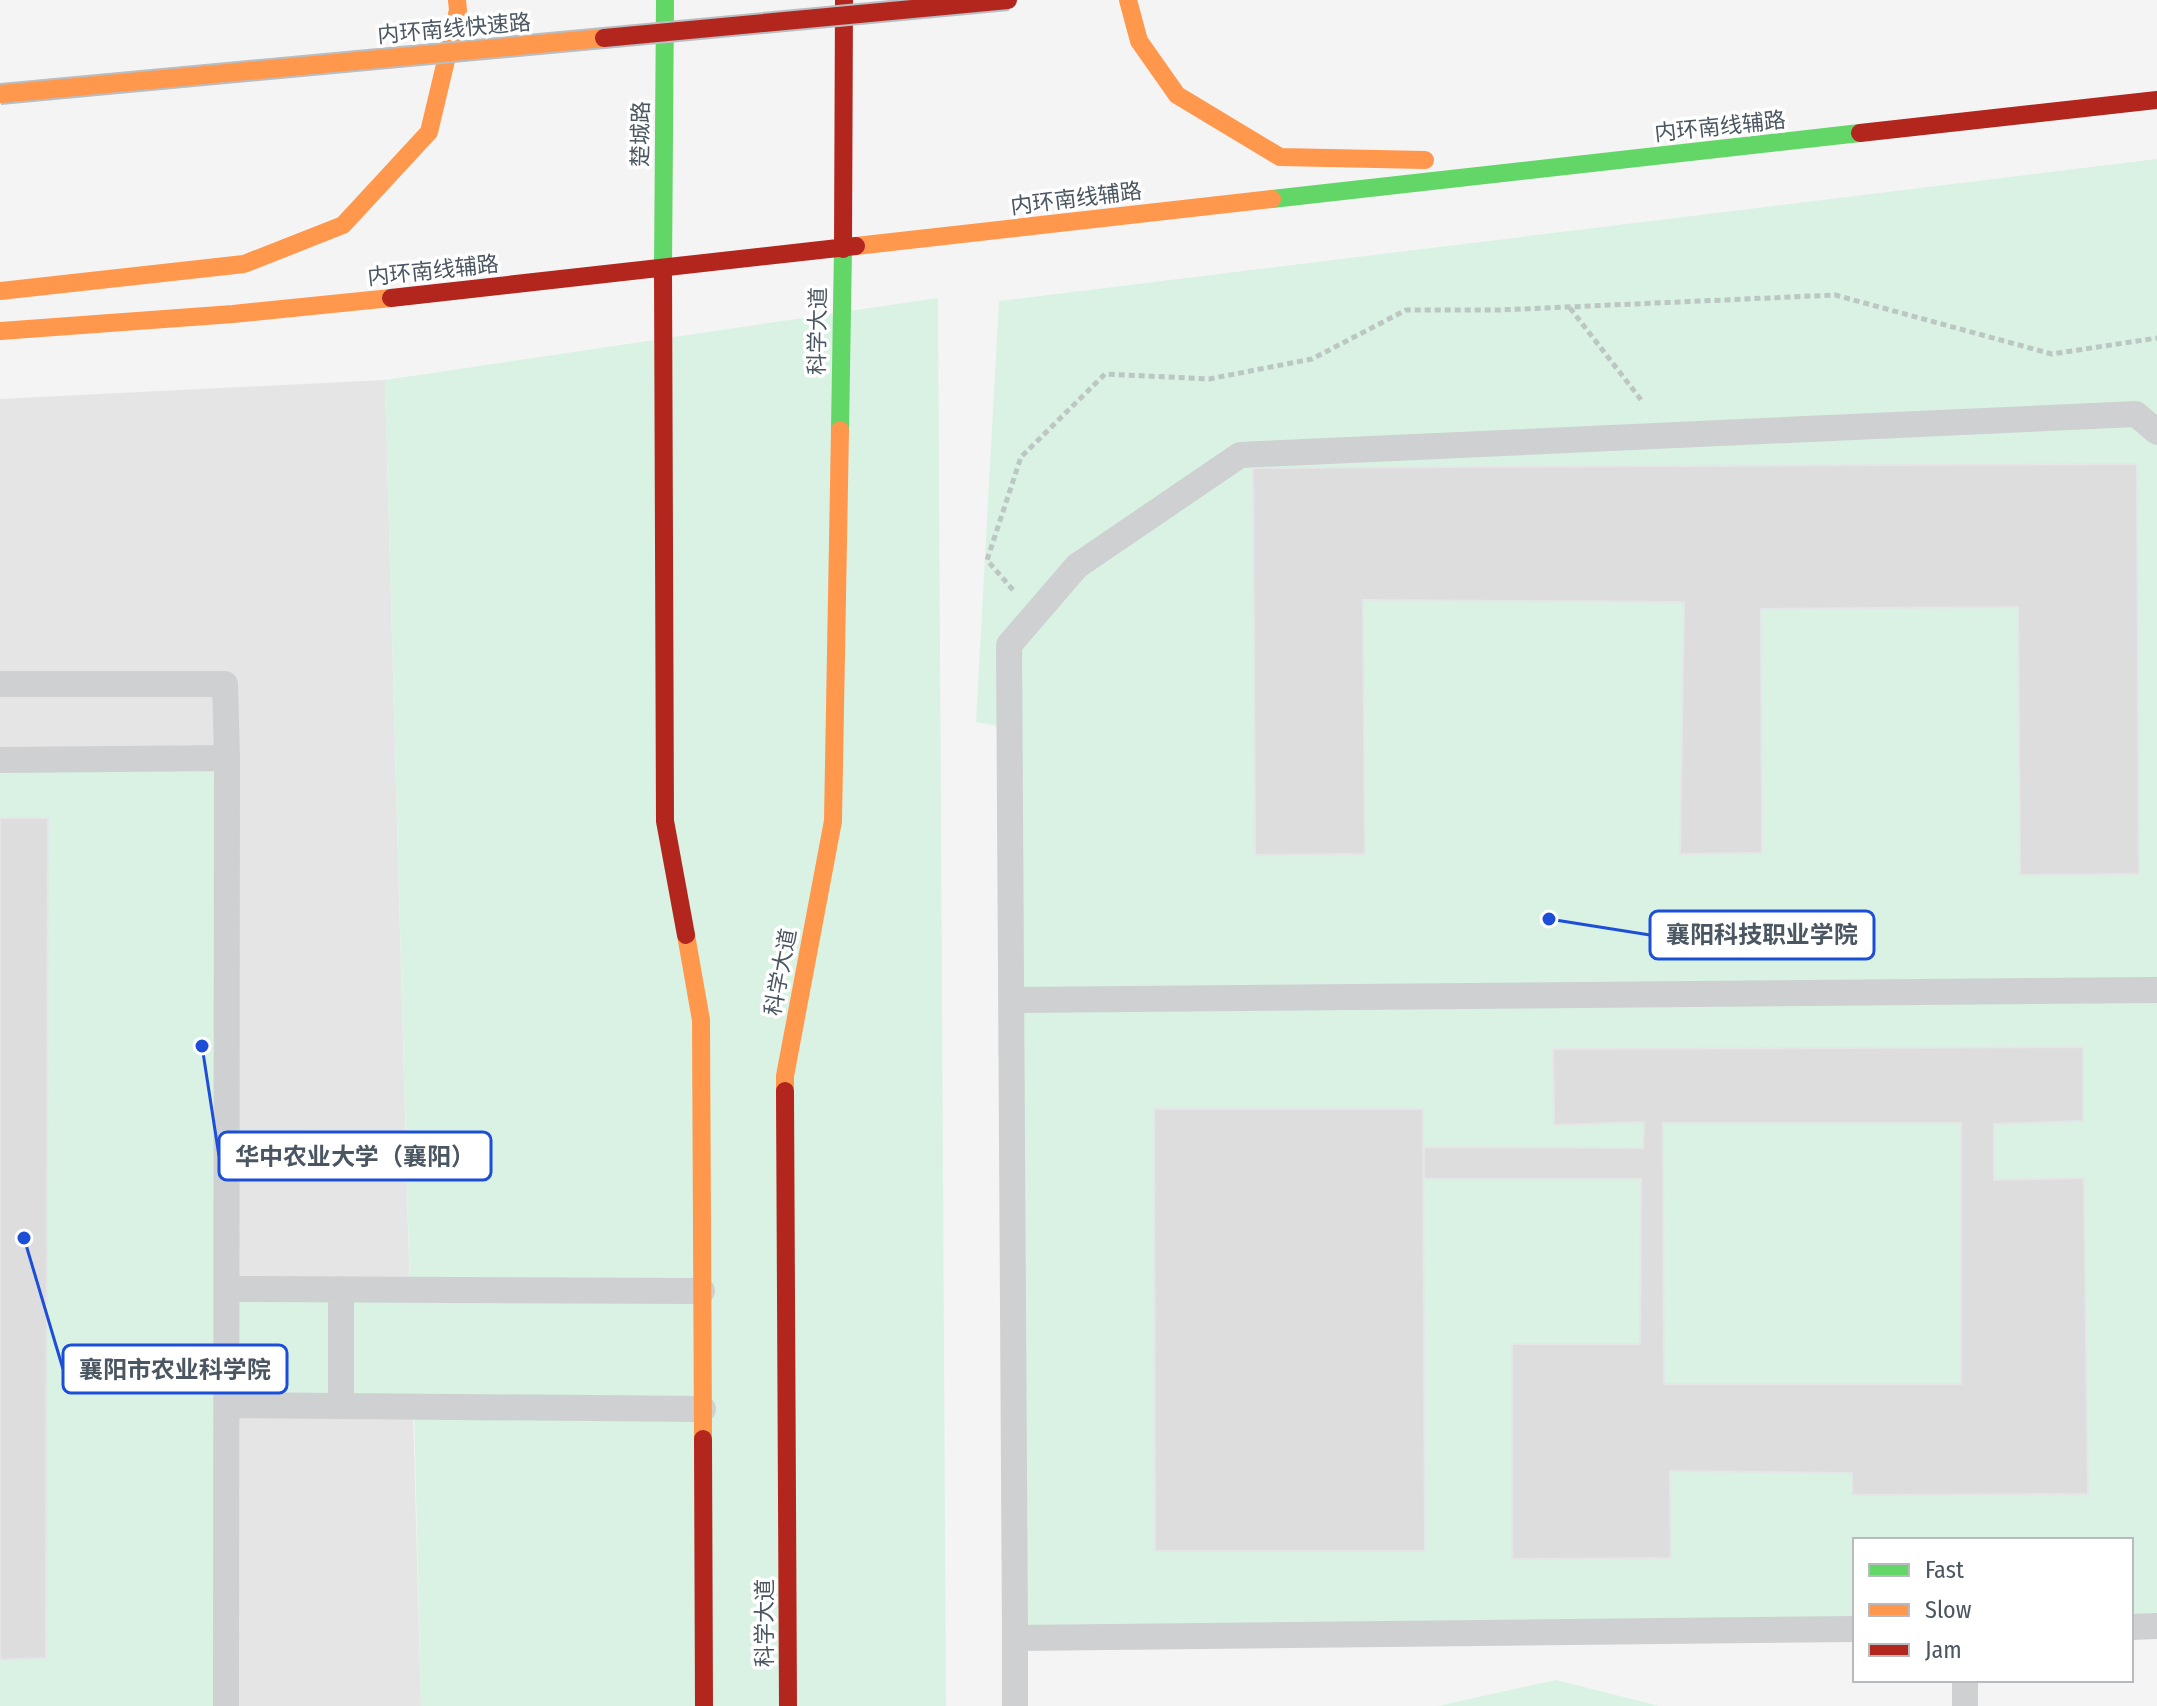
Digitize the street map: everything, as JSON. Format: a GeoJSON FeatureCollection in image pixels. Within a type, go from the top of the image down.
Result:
{"type":"FeatureCollection","features":[{"type":"Feature","properties":{"kind":"main road"},"geometry":{"type":"LineString","coordinates":[[0,291],[244,264],[343,225],[429,132],[458,10],[457,0]]}},
{"type":"Feature","properties":{"kind":"main road","name":"楚城路"},"geometry":{"type":"LineString","coordinates":[[663,269],[665,0]]}},
{"type":"Feature","properties":{"kind":"main road"},"geometry":{"type":"LineString","coordinates":[[843,249],[844,0]]}},
{"type":"Feature","properties":{"kind":"main road","name":"内环南线快速路"},"geometry":{"type":"LineString","coordinates":[[0,94],[1008,0]]}},
{"type":"Feature","properties":{"kind":"main road"},"geometry":{"type":"LineString","coordinates":[[1128,0],[1139,41],[1177,95],[1280,157],[1608,162]]}},
{"type":"Feature","properties":{"kind":"main road","name":"内环南线辅路"},"geometry":{"type":"LineString","coordinates":[[0,331],[233,314],[663,269],[2157,100]]}},
{"type":"Feature","properties":{"kind":"main road","name":"科学大道"},"geometry":{"type":"LineString","coordinates":[[788,1706],[785,1076],[833,821],[843,249]]}},
{"type":"Feature","properties":{"kind":"main road"},"geometry":{"type":"LineString","coordinates":[[663,269],[665,821],[701,1020],[704,1706]]}},
{"type":"Feature","properties":{"kind":"lane"},"geometry":{"type":"LineString","coordinates":[[1015,1706],[1009,645],[1077,566],[1240,455],[2136,414],[2157,432]]}},
{"type":"Feature","properties":{"kind":"lane"},"geometry":{"type":"LineString","coordinates":[[0,684],[225,684],[226,1706]]}},
{"type":"Feature","properties":{"kind":"lane"},"geometry":{"type":"LineString","coordinates":[[0,760],[227,758]]}},
{"type":"Feature","properties":{"kind":"lane"},"geometry":{"type":"LineString","coordinates":[[1011,1000],[2157,990]]}},
{"type":"Feature","properties":{"kind":"lane"},"geometry":{"type":"LineString","coordinates":[[227,1289],[702,1291]]}},
{"type":"Feature","properties":{"kind":"lane"},"geometry":{"type":"LineString","coordinates":[[341,1289],[341,1405]]}},
{"type":"Feature","properties":{"kind":"lane"},"geometry":{"type":"LineString","coordinates":[[227,1405],[703,1409]]}},
{"type":"Feature","properties":{"kind":"lane"},"geometry":{"type":"LineString","coordinates":[[2133,1627],[2157,1626]]}},
{"type":"Feature","properties":{"kind":"lane"},"geometry":{"type":"LineString","coordinates":[[1015,1638],[1853,1629]]}},
{"type":"Feature","properties":{"kind":"lane"},"geometry":{"type":"LineString","coordinates":[[1965,1682],[1965,1706]]}},
{"type":"Feature","properties":{"kind":"path"},"geometry":{"type":"LineString","coordinates":[[1036,614],[987,560],[1021,457],[1105,374],[1209,379],[1312,359],[1406,310],[1569,307],[1835,295],[2052,354],[2157,338]]}},
{"type":"Feature","properties":{"kind":"path"},"geometry":{"type":"LineString","coordinates":[[1569,307],[1668,435]]}},
{"type":"Feature","properties":{"kind":"shaded area"},"geometry":{"type":"Polygon","coordinates":[[[385,380],[421,1706],[0,1706],[0,399],[385,380]]]}},
{"type":"Feature","properties":{"kind":"green space"},"geometry":{"type":"Polygon","coordinates":[[[2157,159],[2157,1626],[2133,1627],[2133,1538],[1853,1538],[1853,1629],[1015,1638],[1009,728],[976,722],[999,301],[2157,159]]]}},
{"type":"Feature","properties":{"kind":"green space"},"geometry":{"type":"Polygon","coordinates":[[[938,298],[946,1706],[421,1706],[414,1406],[227,1405],[226,1706],[0,1706],[0,760],[227,758],[227,1289],[410,1290],[385,380],[938,298]]]}},
{"type":"Feature","properties":{"kind":"green space"},"geometry":{"type":"Polygon","coordinates":[[[1556,1680],[1659,1706],[1438,1706],[1556,1680]]]}},
{"type":"Feature","properties":{"kind":"building"},"geometry":{"type":"Polygon","coordinates":[[[2137,464],[2139,874],[2020,875],[2018,607],[1761,609],[1762,853],[1680,854],[1684,602],[1363,600],[1365,854],[1255,855],[1253,468],[2137,464]]]}},
{"type":"Feature","properties":{"kind":"building"},"geometry":{"type":"Polygon","coordinates":[[[0,818],[48,818],[46,1658],[0,1660],[0,818]]]}},
{"type":"Feature","properties":{"kind":"building"},"geometry":{"type":"Polygon","coordinates":[[[2083,1047],[2083,1121],[1994,1124],[1994,1180],[2084,1178],[2088,1494],[1852,1495],[1852,1473],[1670,1471],[1671,1558],[1512,1559],[1512,1344],[1640,1344],[1641,1179],[1424,1179],[1424,1147],[1643,1148],[1644,1122],[1554,1125],[1553,1049],[2083,1047]],[[1663,1123],[1664,1384],[1961,1384],[1961,1123],[1663,1123]]]}},
{"type":"Feature","properties":{"kind":"building"},"geometry":{"type":"Polygon","coordinates":[[[1154,1109],[1423,1109],[1425,1551],[1155,1551],[1154,1109]]]}},
{"type":"Feature","properties":{"kind":"traffic: fast"},"geometry":{"type":"LineString","coordinates":[[663,269],[665,0]]}},
{"type":"Feature","properties":{"kind":"traffic: fast"},"geometry":{"type":"LineString","coordinates":[[1272,199],[1860,133]]}},
{"type":"Feature","properties":{"kind":"traffic: fast"},"geometry":{"type":"LineString","coordinates":[[840,430],[843,249]]}},
{"type":"Feature","properties":{"kind":"traffic: slow"},"geometry":{"type":"LineString","coordinates":[[0,291],[244,264],[343,225],[429,132],[458,10],[457,0]]}},
{"type":"Feature","properties":{"kind":"traffic: slow"},"geometry":{"type":"LineString","coordinates":[[1128,0],[1139,41],[1177,95],[1280,157],[1425,160]]}},
{"type":"Feature","properties":{"kind":"traffic: slow"},"geometry":{"type":"LineString","coordinates":[[0,94],[604,38]]}},
{"type":"Feature","properties":{"kind":"traffic: slow"},"geometry":{"type":"LineString","coordinates":[[856,246],[1272,199]]}},
{"type":"Feature","properties":{"kind":"traffic: slow"},"geometry":{"type":"LineString","coordinates":[[0,331],[233,314],[391,298]]}},
{"type":"Feature","properties":{"kind":"traffic: slow"},"geometry":{"type":"LineString","coordinates":[[785,1091],[785,1076],[833,821],[840,430]]}},
{"type":"Feature","properties":{"kind":"traffic: slow"},"geometry":{"type":"LineString","coordinates":[[686,935],[701,1020],[703,1439]]}},
{"type":"Feature","properties":{"kind":"traffic: jam"},"geometry":{"type":"LineString","coordinates":[[843,249],[844,0]]}},
{"type":"Feature","properties":{"kind":"traffic: jam"},"geometry":{"type":"LineString","coordinates":[[604,38],[1008,0]]}},
{"type":"Feature","properties":{"kind":"traffic: jam"},"geometry":{"type":"LineString","coordinates":[[1860,133],[2157,100]]}},
{"type":"Feature","properties":{"kind":"traffic: jam"},"geometry":{"type":"LineString","coordinates":[[391,298],[856,246]]}},
{"type":"Feature","properties":{"kind":"traffic: jam"},"geometry":{"type":"LineString","coordinates":[[663,269],[665,821],[686,935]]}},
{"type":"Feature","properties":{"kind":"traffic: jam"},"geometry":{"type":"LineString","coordinates":[[785,1091],[788,1706]]}},
{"type":"Feature","properties":{"kind":"traffic: jam"},"geometry":{"type":"LineString","coordinates":[[703,1439],[704,1706]]}},
{"type":"Feature","properties":{"kind":"place","name":"襄阳科技职业学院"},"geometry":{"type":"Point","coordinates":[1549,919]}},
{"type":"Feature","properties":{"kind":"place","name":"华中农业大学（襄阳）"},"geometry":{"type":"Point","coordinates":[202,1046]}},
{"type":"Feature","properties":{"kind":"place","name":"襄阳市农业科学院"},"geometry":{"type":"Point","coordinates":[24,1238]}}]}
